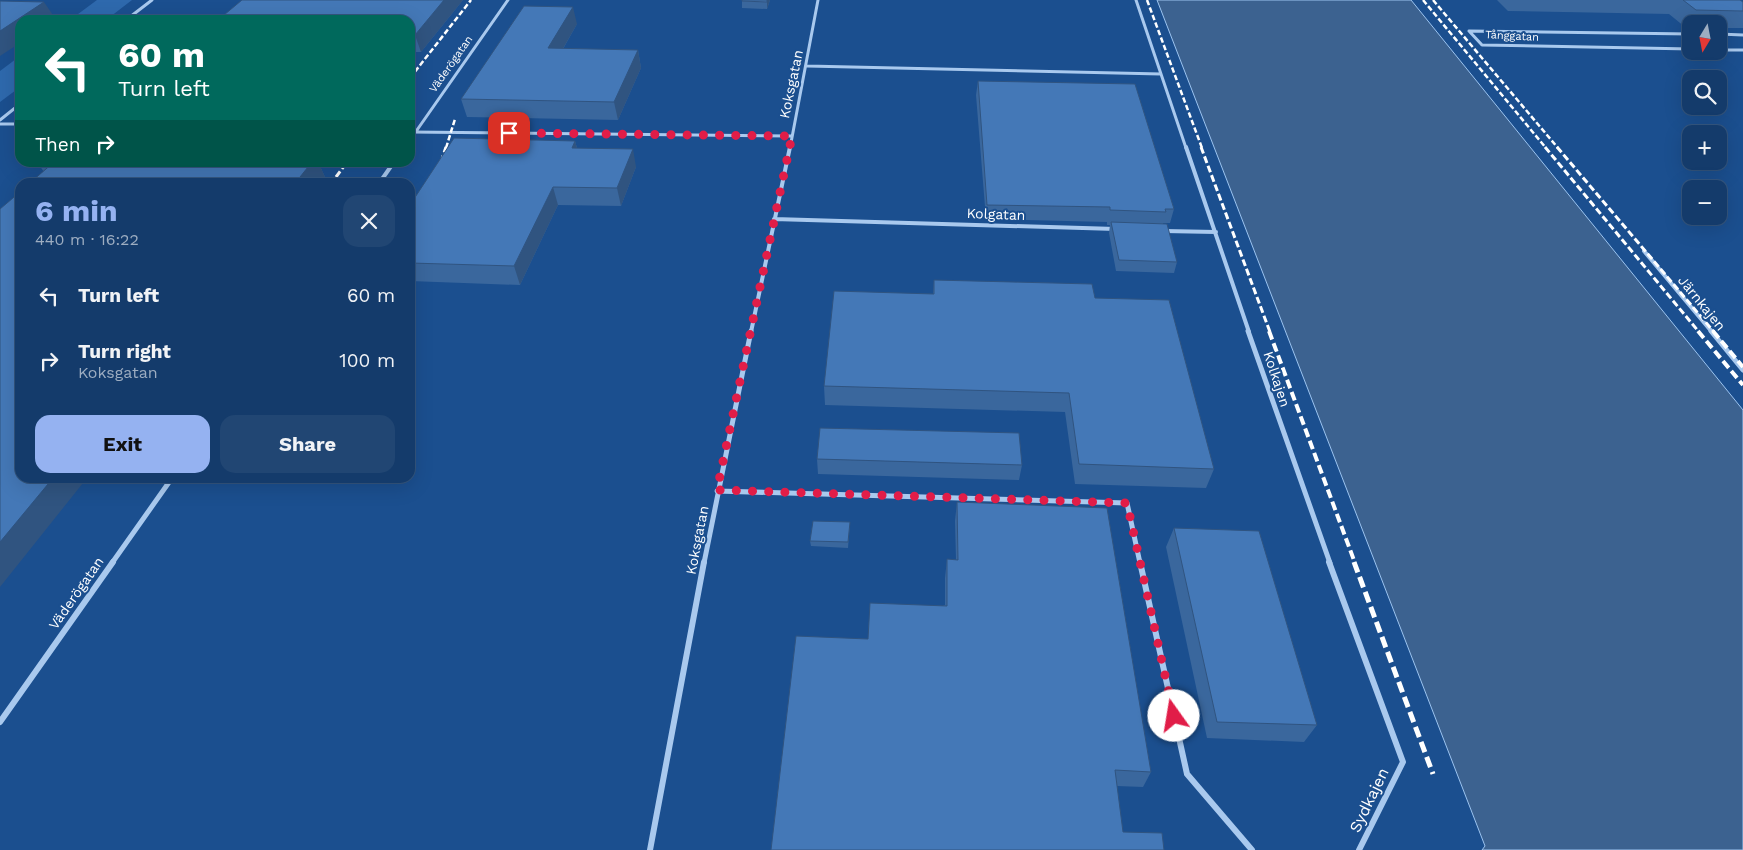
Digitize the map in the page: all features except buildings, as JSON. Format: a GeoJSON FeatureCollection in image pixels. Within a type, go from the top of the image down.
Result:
{"type":"FeatureCollection","features":[{"type":"Feature","properties":{"kind":"street"},"geometry":{"type":"LineString","coordinates":[[132,15],[152,0]]}},
{"type":"Feature","properties":{"kind":"street","name":"Väderögatan"},"geometry":{"type":"LineString","coordinates":[[416,132],[508,0]]}},
{"type":"Feature","properties":{"kind":"street","name":"Koksgatan"},"geometry":{"type":"LineString","coordinates":[[650,850],[717,490],[807,66],[818,0]]}},
{"type":"Feature","properties":{"kind":"street","name":"Kolkajen"},"geometry":{"type":"LineString","coordinates":[[1136,0],[1291,457],[1402,762]]}},
{"type":"Feature","properties":{"kind":"street","name":"Tånggatan"},"geometry":{"type":"LineString","coordinates":[[1682,34],[1469,31],[1482,45],[1682,49]]}},
{"type":"Feature","properties":{"kind":"street"},"geometry":{"type":"LineString","coordinates":[[1728,34],[1743,35]]}},
{"type":"Feature","properties":{"kind":"street"},"geometry":{"type":"LineString","coordinates":[[1728,50],[1743,50]]}},
{"type":"Feature","properties":{"kind":"street"},"geometry":{"type":"LineString","coordinates":[[807,66],[1161,74]]}},
{"type":"Feature","properties":{"kind":"street"},"geometry":{"type":"LineString","coordinates":[[0,120],[15,108]]}},
{"type":"Feature","properties":{"kind":"street"},"geometry":{"type":"LineString","coordinates":[[0,124],[15,124]]}},
{"type":"Feature","properties":{"kind":"street"},"geometry":{"type":"LineString","coordinates":[[416,132],[792,136]]}},
{"type":"Feature","properties":{"kind":"street"},"geometry":{"type":"LineString","coordinates":[[383,178],[390,167]]}},
{"type":"Feature","properties":{"kind":"street","name":"Kolgatan"},"geometry":{"type":"LineString","coordinates":[[774,219],[1118,229]]}},
{"type":"Feature","properties":{"kind":"street"},"geometry":{"type":"LineString","coordinates":[[1157,230],[1216,232]]}},
{"type":"Feature","properties":{"kind":"street","name":"Järnkajen"},"geometry":{"type":"LineString","coordinates":[[1644,251],[1743,370]]}},
{"type":"Feature","properties":{"kind":"street","name":"Väderögatan"},"geometry":{"type":"LineString","coordinates":[[0,722],[168,483]]}},
{"type":"Feature","properties":{"kind":"street"},"geometry":{"type":"LineString","coordinates":[[717,490],[1127,503],[1188,774],[1252,850]]}},
{"type":"Feature","properties":{"kind":"street","name":"Sydkajen"},"geometry":{"type":"LineString","coordinates":[[1359,850],[1402,762]]}},
{"type":"Feature","properties":{"kind":"shaded area"},"geometry":{"type":"Polygon","coordinates":[[[97,0],[132,0],[112,15],[77,15],[97,0]]]}},
{"type":"Feature","properties":{"kind":"shaded area"},"geometry":{"type":"Polygon","coordinates":[[[1157,0],[1411,0],[1743,410],[1743,850],[1482,850],[1485,846],[1157,0]]]}},
{"type":"Feature","properties":{"kind":"shaded area"},"geometry":{"type":"Polygon","coordinates":[[[15,60],[15,91],[0,102],[0,71],[15,60]]]}},
{"type":"Feature","properties":{"kind":"railway"},"geometry":{"type":"LineString","coordinates":[[415,72],[471,0]]}},
{"type":"Feature","properties":{"kind":"railway"},"geometry":{"type":"LineString","coordinates":[[1147,0],[1202,148]]}},
{"type":"Feature","properties":{"kind":"railway"},"geometry":{"type":"LineString","coordinates":[[1423,0],[1546,148]]}},
{"type":"Feature","properties":{"kind":"railway"},"geometry":{"type":"LineString","coordinates":[[1433,0],[1558,148]]}},
{"type":"Feature","properties":{"kind":"railway"},"geometry":{"type":"LineString","coordinates":[[446,148],[455,119]]}},
{"type":"Feature","properties":{"kind":"railway"},"geometry":{"type":"LineString","coordinates":[[441,162],[446,147]]}},
{"type":"Feature","properties":{"kind":"railway"},"geometry":{"type":"LineString","coordinates":[[1201,147],[1270,332]]}},
{"type":"Feature","properties":{"kind":"railway"},"geometry":{"type":"LineString","coordinates":[[1545,147],[1699,332]]}},
{"type":"Feature","properties":{"kind":"railway"},"geometry":{"type":"LineString","coordinates":[[1557,147],[1714,332]]}},
{"type":"Feature","properties":{"kind":"railway"},"geometry":{"type":"LineString","coordinates":[[336,177],[343,167]]}},
{"type":"Feature","properties":{"kind":"railway"},"geometry":{"type":"LineString","coordinates":[[1269,331],[1355,563]]}},
{"type":"Feature","properties":{"kind":"railway"},"geometry":{"type":"LineString","coordinates":[[1698,331],[1743,385]]}},
{"type":"Feature","properties":{"kind":"railway"},"geometry":{"type":"LineString","coordinates":[[1713,331],[1743,367]]}},
{"type":"Feature","properties":{"kind":"railway"},"geometry":{"type":"LineString","coordinates":[[1354,562],[1433,774]]}},
{"type":"Feature","properties":{"kind":"route"},"geometry":{"type":"LineString","coordinates":[[509,133],[792,136],[717,490],[1127,503],[1174,716]]}}]}
